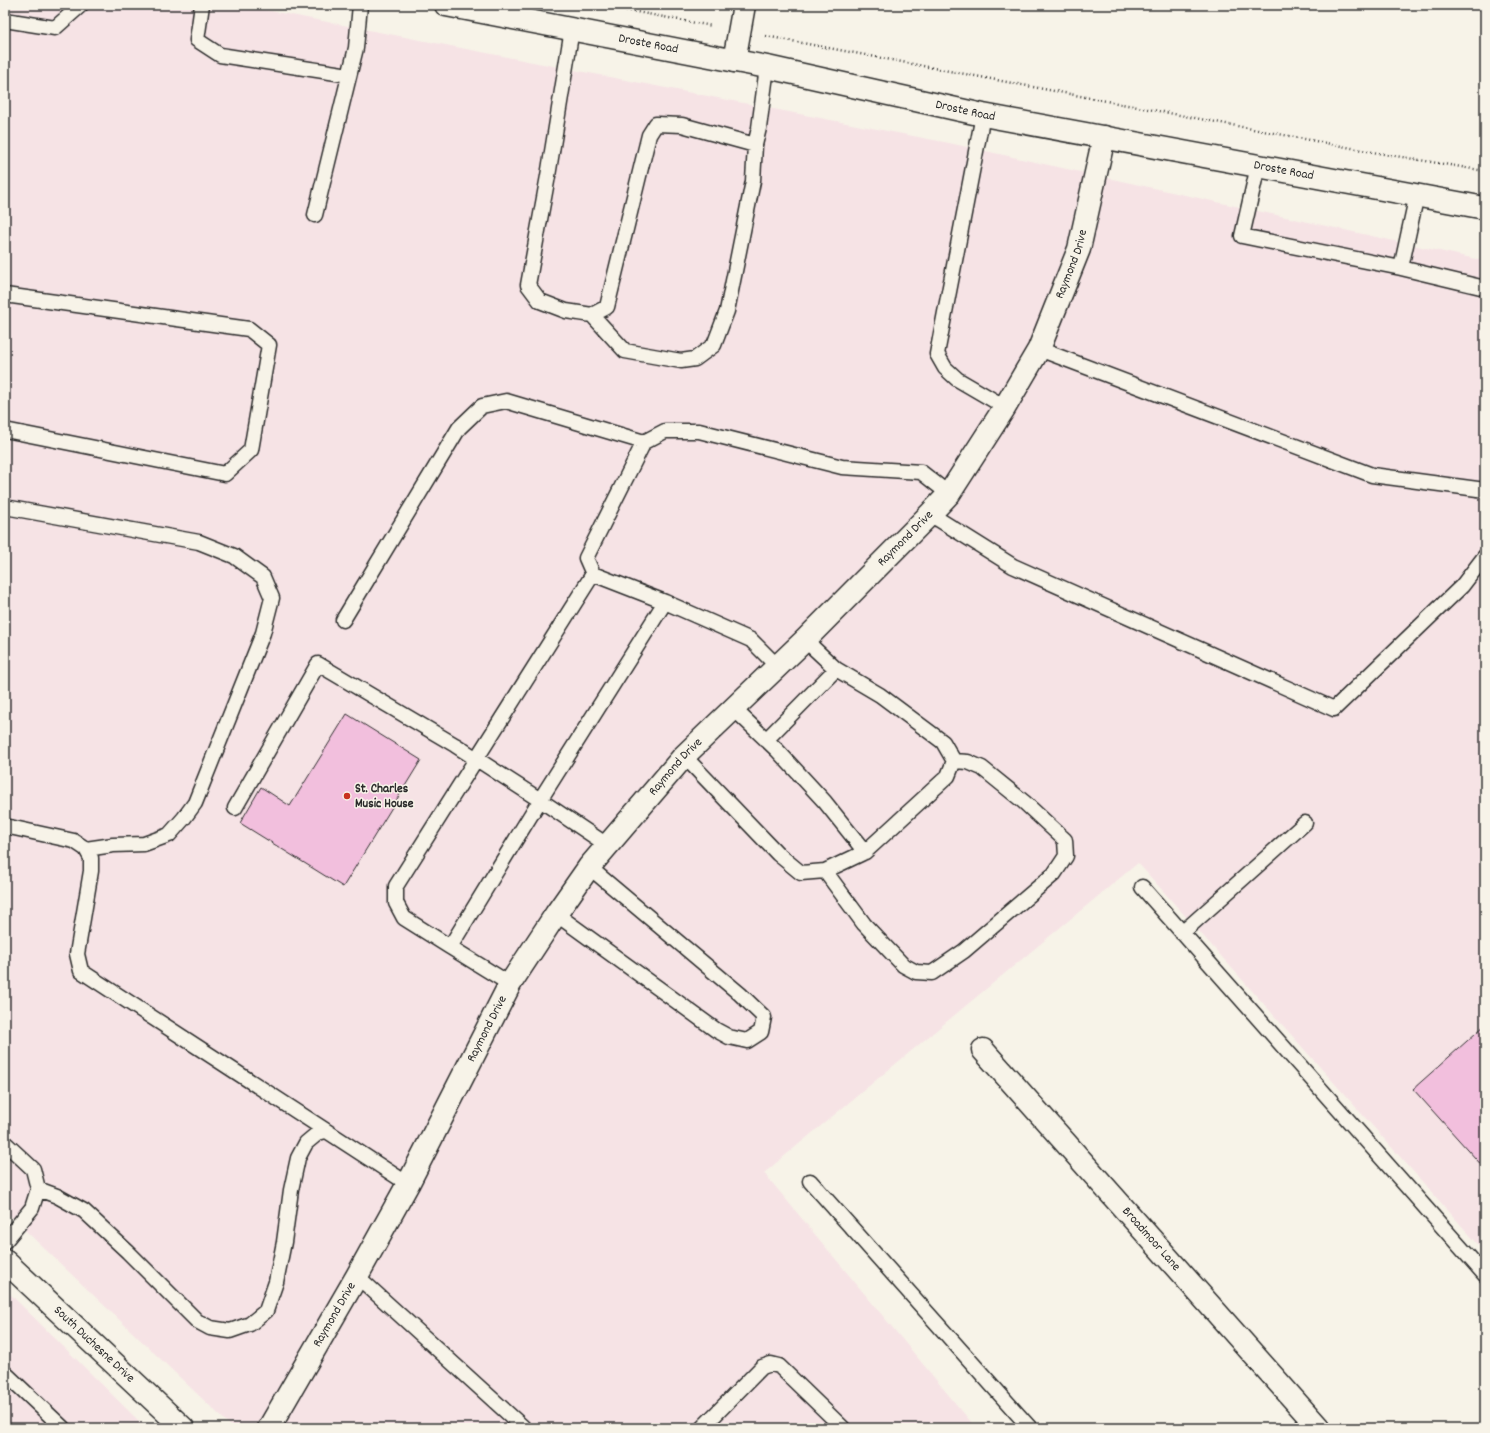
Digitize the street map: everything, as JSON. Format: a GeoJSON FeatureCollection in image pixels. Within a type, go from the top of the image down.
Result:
{"type":"FeatureCollection","features":[{"type":"Feature","properties":{"kind":"street","name":"Droste Road"},"geometry":{"type":"LineString","coordinates":[[446,5],[767,67],[984,116],[1417,194],[1485,208]]}},
{"type":"Feature","properties":{"kind":"street"},"geometry":{"type":"LineString","coordinates":[[734,61],[744,5]]}},
{"type":"Feature","properties":{"kind":"street","name":"Raymond Drive"},"geometry":{"type":"LineString","coordinates":[[269,1428],[357,1276],[408,1184],[510,984],[589,867],[684,756],[805,640],[949,494],[1005,407],[1039,349],[1079,249],[1104,137]]}},
{"type":"Feature","properties":{"kind":"street","name":"Broadmoor Lane"},"geometry":{"type":"LineString","coordinates":[[983,1050],[1319,1428]]}},
{"type":"Feature","properties":{"kind":"street","name":"South Duchesne Drive"},"geometry":{"type":"LineString","coordinates":[[5,1261],[183,1428]]}},
{"type":"Feature","properties":{"kind":"lane"},"geometry":{"type":"LineString","coordinates":[[5,20],[55,28],[81,5]]}},
{"type":"Feature","properties":{"kind":"lane"},"geometry":{"type":"LineString","coordinates":[[202,5],[197,40],[220,54],[348,75]]}},
{"type":"Feature","properties":{"kind":"lane"},"geometry":{"type":"LineString","coordinates":[[315,215],[348,75],[356,48],[360,5]]}},
{"type":"Feature","properties":{"kind":"lane"},"geometry":{"type":"LineString","coordinates":[[572,30],[528,285],[540,301],[566,311],[592,315],[607,307],[649,135],[656,124],[682,125],[756,145]]}},
{"type":"Feature","properties":{"kind":"lane"},"geometry":{"type":"LineString","coordinates":[[592,315],[625,351],[681,361],[695,359],[714,345],[727,311],[754,181],[756,145],[767,67]]}},
{"type":"Feature","properties":{"kind":"lane"},"geometry":{"type":"LineString","coordinates":[[984,116],[937,354],[945,368],[957,379],[1005,407]]}},
{"type":"Feature","properties":{"kind":"lane"},"geometry":{"type":"LineString","coordinates":[[1258,166],[1242,236],[1401,268],[1485,288]]}},
{"type":"Feature","properties":{"kind":"lane"},"geometry":{"type":"LineString","coordinates":[[1401,268],[1417,194]]}},
{"type":"Feature","properties":{"kind":"lane"},"geometry":{"type":"LineString","coordinates":[[5,295],[249,328],[269,345],[251,450],[225,474],[5,430]]}},
{"type":"Feature","properties":{"kind":"lane"},"geometry":{"type":"LineString","coordinates":[[1039,349],[1372,475],[1485,490]]}},
{"type":"Feature","properties":{"kind":"lane"},"geometry":{"type":"LineString","coordinates":[[343,620],[459,428],[482,406],[506,401],[644,442]]}},
{"type":"Feature","properties":{"kind":"lane"},"geometry":{"type":"LineString","coordinates":[[777,666],[751,640],[665,602],[593,574],[586,558],[644,442],[665,431],[699,431],[842,467],[920,472],[949,494]]}},
{"type":"Feature","properties":{"kind":"lane"},"geometry":{"type":"LineString","coordinates":[[5,507],[199,542],[234,556],[263,577],[272,598],[263,633],[195,803],[184,818],[169,835],[144,844],[113,845],[86,849]]}},
{"type":"Feature","properties":{"kind":"lane"},"geometry":{"type":"LineString","coordinates":[[930,514],[1012,566],[1334,709],[1462,586],[1485,556]]}},
{"type":"Feature","properties":{"kind":"lane"},"geometry":{"type":"LineString","coordinates":[[510,984],[404,918],[396,903],[396,886],[593,574]]}},
{"type":"Feature","properties":{"kind":"lane"},"geometry":{"type":"LineString","coordinates":[[450,947],[540,800],[665,602]]}},
{"type":"Feature","properties":{"kind":"lane"},"geometry":{"type":"LineString","coordinates":[[805,640],[836,669],[880,695],[943,742],[954,760]]}},
{"type":"Feature","properties":{"kind":"lane"},"geometry":{"type":"LineString","coordinates":[[235,808],[318,664],[476,759],[607,845]]}},
{"type":"Feature","properties":{"kind":"lane"},"geometry":{"type":"LineString","coordinates":[[766,740],[836,669]]}},
{"type":"Feature","properties":{"kind":"lane"},"geometry":{"type":"LineString","coordinates":[[733,708],[766,740],[825,802],[865,852]]}},
{"type":"Feature","properties":{"kind":"lane"},"geometry":{"type":"LineString","coordinates":[[684,756],[778,854],[801,873],[824,871],[865,852],[948,776],[954,760]]}},
{"type":"Feature","properties":{"kind":"lane"},"geometry":{"type":"LineString","coordinates":[[824,871],[864,924],[903,965],[916,972],[932,973],[964,951],[1054,874],[1066,856],[1065,840],[1024,802],[982,768],[968,762],[954,760]]}},
{"type":"Feature","properties":{"kind":"lane"},"geometry":{"type":"LineString","coordinates":[[1182,933],[1305,823]]}},
{"type":"Feature","properties":{"kind":"lane"},"geometry":{"type":"LineString","coordinates":[[5,826],[74,841],[86,849],[91,858],[91,871],[77,954],[81,971],[408,1184]]}},
{"type":"Feature","properties":{"kind":"lane"},"geometry":{"type":"LineString","coordinates":[[556,914],[716,1030],[729,1037],[747,1041],[762,1032],[764,1017],[740,994],[589,867]]}},
{"type":"Feature","properties":{"kind":"lane"},"geometry":{"type":"LineString","coordinates":[[1142,887],[1485,1275]]}},
{"type":"Feature","properties":{"kind":"lane"},"geometry":{"type":"LineString","coordinates":[[38,1190],[57,1196],[84,1211],[128,1252],[197,1321],[210,1328],[230,1330],[250,1324],[266,1311],[276,1282],[284,1242],[291,1190],[298,1158],[306,1143],[318,1133],[325,1130]]}},
{"type":"Feature","properties":{"kind":"lane"},"geometry":{"type":"LineString","coordinates":[[5,1143],[32,1168],[38,1190],[32,1208],[5,1241]]}},
{"type":"Feature","properties":{"kind":"lane"},"geometry":{"type":"LineString","coordinates":[[810,1181],[1030,1428]]}},
{"type":"Feature","properties":{"kind":"lane"},"geometry":{"type":"LineString","coordinates":[[357,1276],[524,1428]]}},
{"type":"Feature","properties":{"kind":"lane"},"geometry":{"type":"LineString","coordinates":[[702,1428],[762,1367],[771,1364],[779,1366],[843,1428]]}},
{"type":"Feature","properties":{"kind":"lane"},"geometry":{"type":"LineString","coordinates":[[5,1373],[63,1428]]}},
{"type":"Feature","properties":{"kind":"path"},"geometry":{"type":"LineString","coordinates":[[622,9],[1485,171]]}},
{"type":"Feature","properties":{"kind":"shaded area"},"geometry":{"type":"Polygon","coordinates":[[[5,5],[240,5],[949,143],[1485,261],[1485,1252],[1138,863],[764,1173],[976,1428],[233,1428],[5,1211],[5,5]]]}},
{"type":"Feature","properties":{"kind":"shaded area"},"geometry":{"type":"Polygon","coordinates":[[[5,1289],[146,1428],[5,1428],[5,1289]]]}},
{"type":"Feature","properties":{"kind":"building","name":"St. Charles Music House"},"geometry":{"type":"Polygon","coordinates":[[[347,714],[421,760],[343,887],[240,823],[261,787],[290,806],[347,714]]]}},
{"type":"Feature","properties":{"kind":"building"},"geometry":{"type":"Polygon","coordinates":[[[1485,1025],[1485,1169],[1413,1089],[1485,1025]]]}},
{"type":"Feature","properties":{"kind":"place","name":"St. Charles Music House"},"geometry":{"type":"Point","coordinates":[347,796]}}]}
